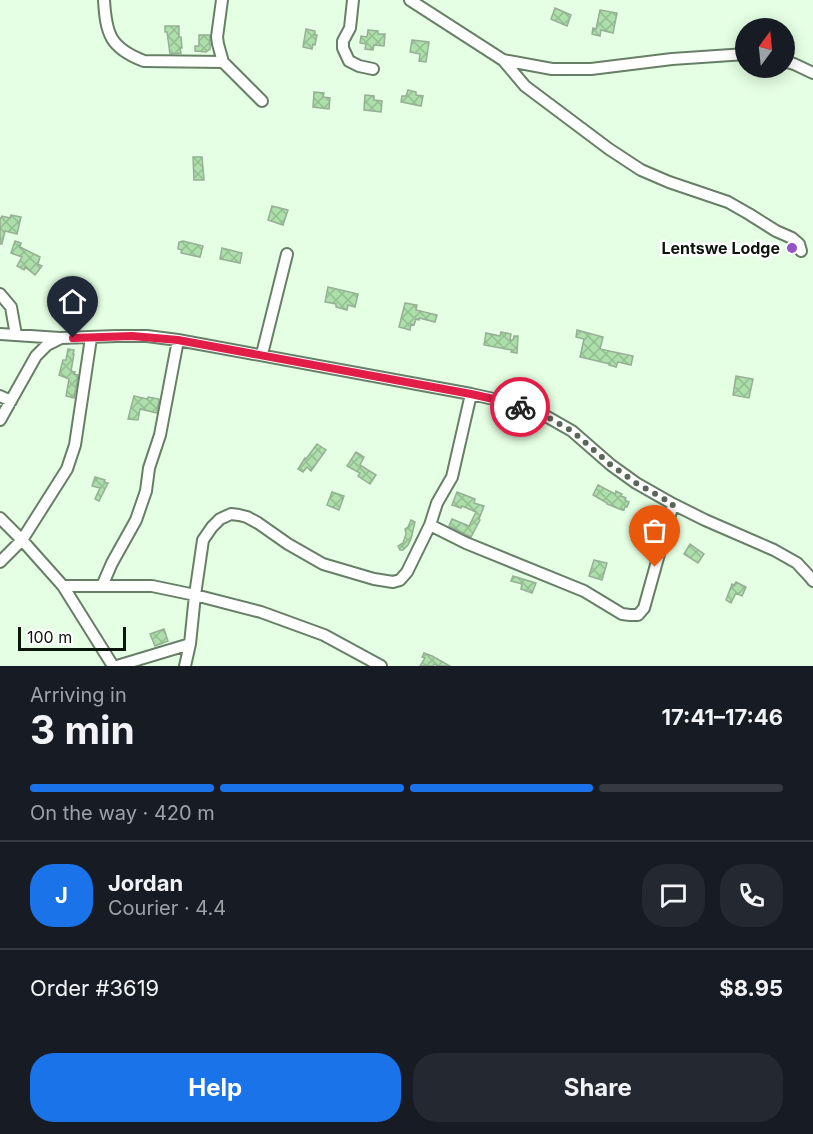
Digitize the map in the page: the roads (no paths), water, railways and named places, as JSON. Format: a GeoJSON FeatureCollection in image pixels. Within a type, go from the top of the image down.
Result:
{"type":"FeatureCollection","features":[{"type":"Feature","properties":{"kind":"street"},"geometry":{"type":"LineString","coordinates":[[104,0],[108,32],[122,51],[132,57],[144,61],[223,63]]}},
{"type":"Feature","properties":{"kind":"street"},"geometry":{"type":"LineString","coordinates":[[222,0],[218,44],[223,63],[262,101]]}},
{"type":"Feature","properties":{"kind":"street"},"geometry":{"type":"LineString","coordinates":[[353,0],[350,28],[343,41],[343,48],[349,61],[373,69]]}},
{"type":"Feature","properties":{"kind":"street"},"geometry":{"type":"LineString","coordinates":[[409,0],[502,60],[525,86],[641,170],[728,202],[792,238],[799,243],[801,250]]}},
{"type":"Feature","properties":{"kind":"street"},"geometry":{"type":"LineString","coordinates":[[502,60],[552,69],[591,69],[735,55]]}},
{"type":"Feature","properties":{"kind":"street"},"geometry":{"type":"LineString","coordinates":[[795,66],[813,73]]}},
{"type":"Feature","properties":{"kind":"street"},"geometry":{"type":"LineString","coordinates":[[262,354],[287,254]]}},
{"type":"Feature","properties":{"kind":"street"},"geometry":{"type":"LineString","coordinates":[[0,294],[11,307],[15,335]]}},
{"type":"Feature","properties":{"kind":"street"},"geometry":{"type":"LineString","coordinates":[[0,334],[61,338],[147,336],[178,340],[498,400],[544,415],[572,431],[636,483],[714,524],[774,550],[797,563],[812,577]]}},
{"type":"Feature","properties":{"kind":"street"},"geometry":{"type":"LineString","coordinates":[[0,420],[36,356],[47,345],[61,338]]}},
{"type":"Feature","properties":{"kind":"street"},"geometry":{"type":"LineString","coordinates":[[0,562],[22,540],[71,457],[75,445],[91,338]]}},
{"type":"Feature","properties":{"kind":"street"},"geometry":{"type":"LineString","coordinates":[[102,586],[136,520],[146,491],[149,468],[160,435],[178,340]]}},
{"type":"Feature","properties":{"kind":"street"},"geometry":{"type":"LineString","coordinates":[[185,666],[204,540],[220,519],[231,514],[247,517],[323,564],[374,579],[393,582],[400,580],[407,572],[430,525],[436,503],[452,477],[471,394]]}},
{"type":"Feature","properties":{"kind":"street"},"geometry":{"type":"LineString","coordinates":[[0,396],[11,401]]}},
{"type":"Feature","properties":{"kind":"street"},"geometry":{"type":"LineString","coordinates":[[430,525],[466,543],[584,591],[622,614],[638,615],[644,608],[673,504]]}},
{"type":"Feature","properties":{"kind":"street"},"geometry":{"type":"LineString","coordinates":[[0,518],[63,586],[115,666],[190,644]]}},
{"type":"Feature","properties":{"kind":"street"},"geometry":{"type":"LineString","coordinates":[[63,586],[152,586],[195,595],[261,612],[324,635],[381,666]]}},
{"type":"Feature","properties":{"kind":"place","name":"Lentswe Lodge"},"geometry":{"type":"Point","coordinates":[792,248]}}]}
